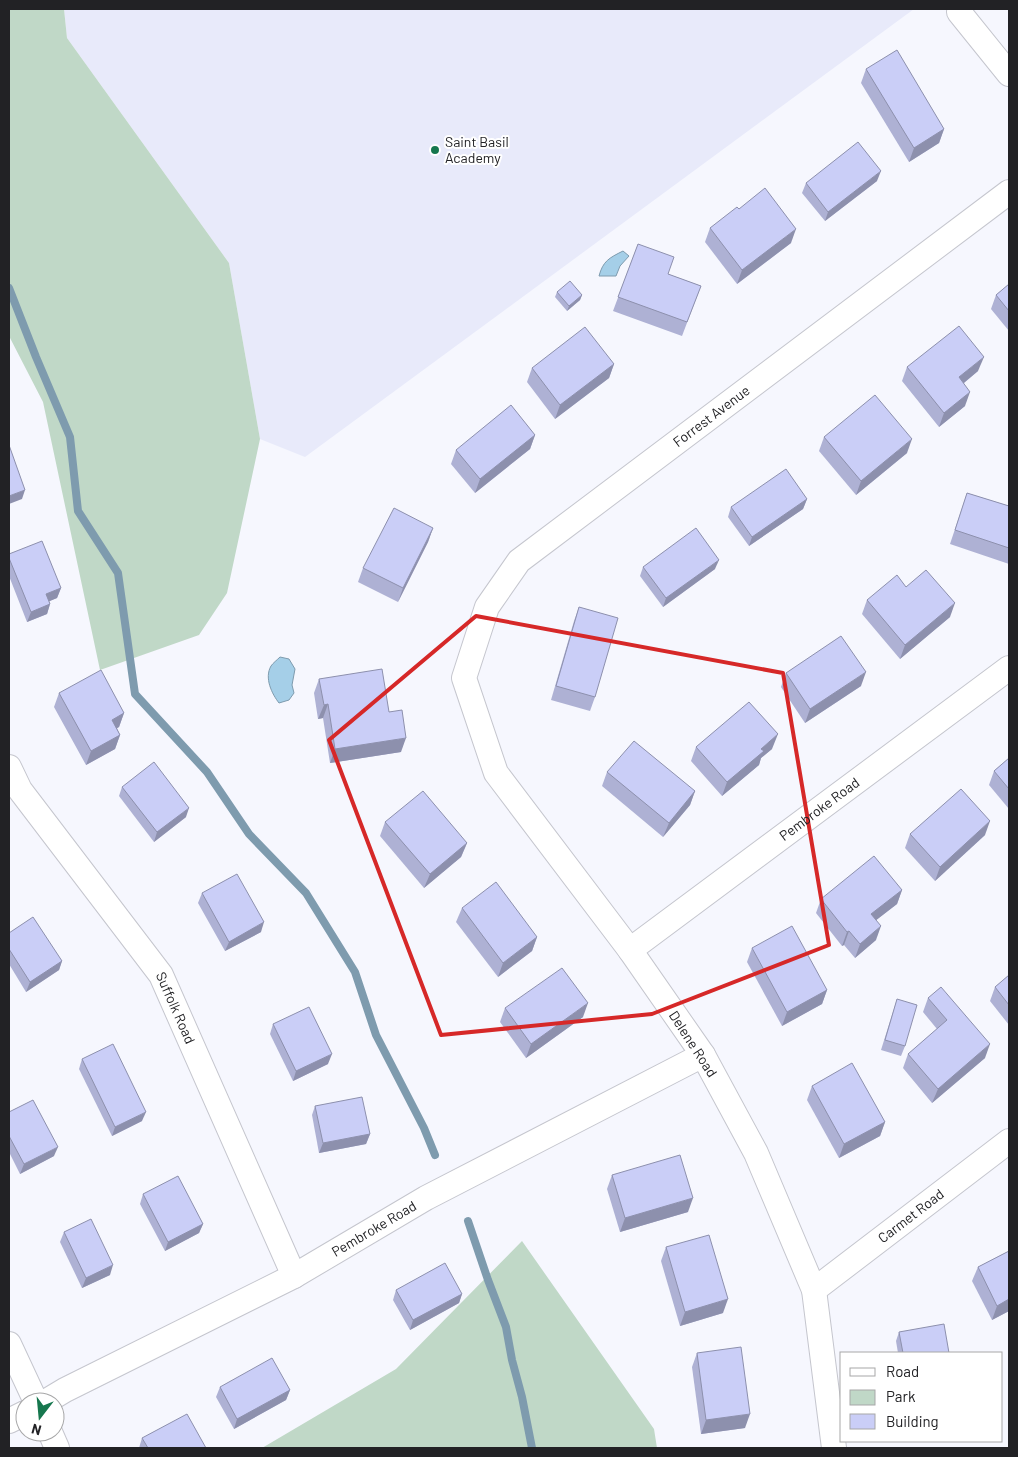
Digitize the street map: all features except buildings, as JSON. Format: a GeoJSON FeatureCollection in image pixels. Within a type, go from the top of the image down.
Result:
{"type":"FeatureCollection","features":[{"type":"Feature","properties":{"kind":"street"},"geometry":{"type":"LineString","coordinates":[[959,12],[1009,74]]}},
{"type":"Feature","properties":{"kind":"street","name":"Forrest Avenue"},"geometry":{"type":"LineString","coordinates":[[464,678],[487,607],[519,561],[1009,192]]}},
{"type":"Feature","properties":{"kind":"street","name":"Pembroke Road"},"geometry":{"type":"LineString","coordinates":[[630,950],[1009,668]]}},
{"type":"Feature","properties":{"kind":"street","name":"Delene Road"},"geometry":{"type":"LineString","coordinates":[[464,678],[496,773],[630,950],[703,1055],[756,1153],[814,1290],[834,1448]]}},
{"type":"Feature","properties":{"kind":"street","name":"Suffolk Road"},"geometry":{"type":"LineString","coordinates":[[9,767],[20,790],[161,975],[294,1276]]}},
{"type":"Feature","properties":{"kind":"street","name":"Pembroke Road"},"geometry":{"type":"LineString","coordinates":[[62,1392],[294,1276],[426,1198],[703,1055]]}},
{"type":"Feature","properties":{"kind":"street","name":"Carmet Road"},"geometry":{"type":"LineString","coordinates":[[814,1290],[1009,1141]]}},
{"type":"Feature","properties":{"kind":"street"},"geometry":{"type":"LineString","coordinates":[[9,1344],[31,1392]]}},
{"type":"Feature","properties":{"kind":"highlighted area"},"geometry":{"type":"Polygon","coordinates":[[[476,616],[783,673],[829,945],[652,1014],[441,1035],[329,740],[476,616]]]}},
{"type":"Feature","properties":{"kind":"shaded area","name":"Saint Basil Academy"},"geometry":{"type":"Polygon","coordinates":[[[64,9],[914,9],[305,457],[260,439],[229,263],[67,38],[64,9]]]}},
{"type":"Feature","properties":{"kind":"green space"},"geometry":{"type":"Polygon","coordinates":[[[9,9],[64,9],[67,38],[229,263],[260,439],[227,593],[199,635],[100,670],[43,402],[9,336],[9,9]]]}},
{"type":"Feature","properties":{"kind":"green space"},"geometry":{"type":"Polygon","coordinates":[[[522,1241],[654,1429],[657,1448],[262,1448],[396,1369],[522,1241]]]}},
{"type":"Feature","properties":{"kind":"water"},"geometry":{"type":"Polygon","coordinates":[[[623,251],[629,256],[620,266],[616,276],[599,276],[607,260],[623,251]]]}},
{"type":"Feature","properties":{"kind":"water"},"geometry":{"type":"Polygon","coordinates":[[[280,657],[289,659],[295,669],[292,685],[294,693],[289,700],[279,703],[272,691],[268,676],[271,666],[280,657]]]}},
{"type":"Feature","properties":{"kind":"waterway"},"geometry":{"type":"LineString","coordinates":[[9,288],[70,437],[78,511],[118,573],[135,694],[207,772],[249,834],[306,893],[355,972],[376,1035],[424,1128],[435,1155]]}},
{"type":"Feature","properties":{"kind":"waterway"},"geometry":{"type":"LineString","coordinates":[[468,1221],[506,1327],[532,1448]]}},
{"type":"Feature","properties":{"kind":"place","name":"Saint Basil Academy"},"geometry":{"type":"Point","coordinates":[435,150]}}]}
